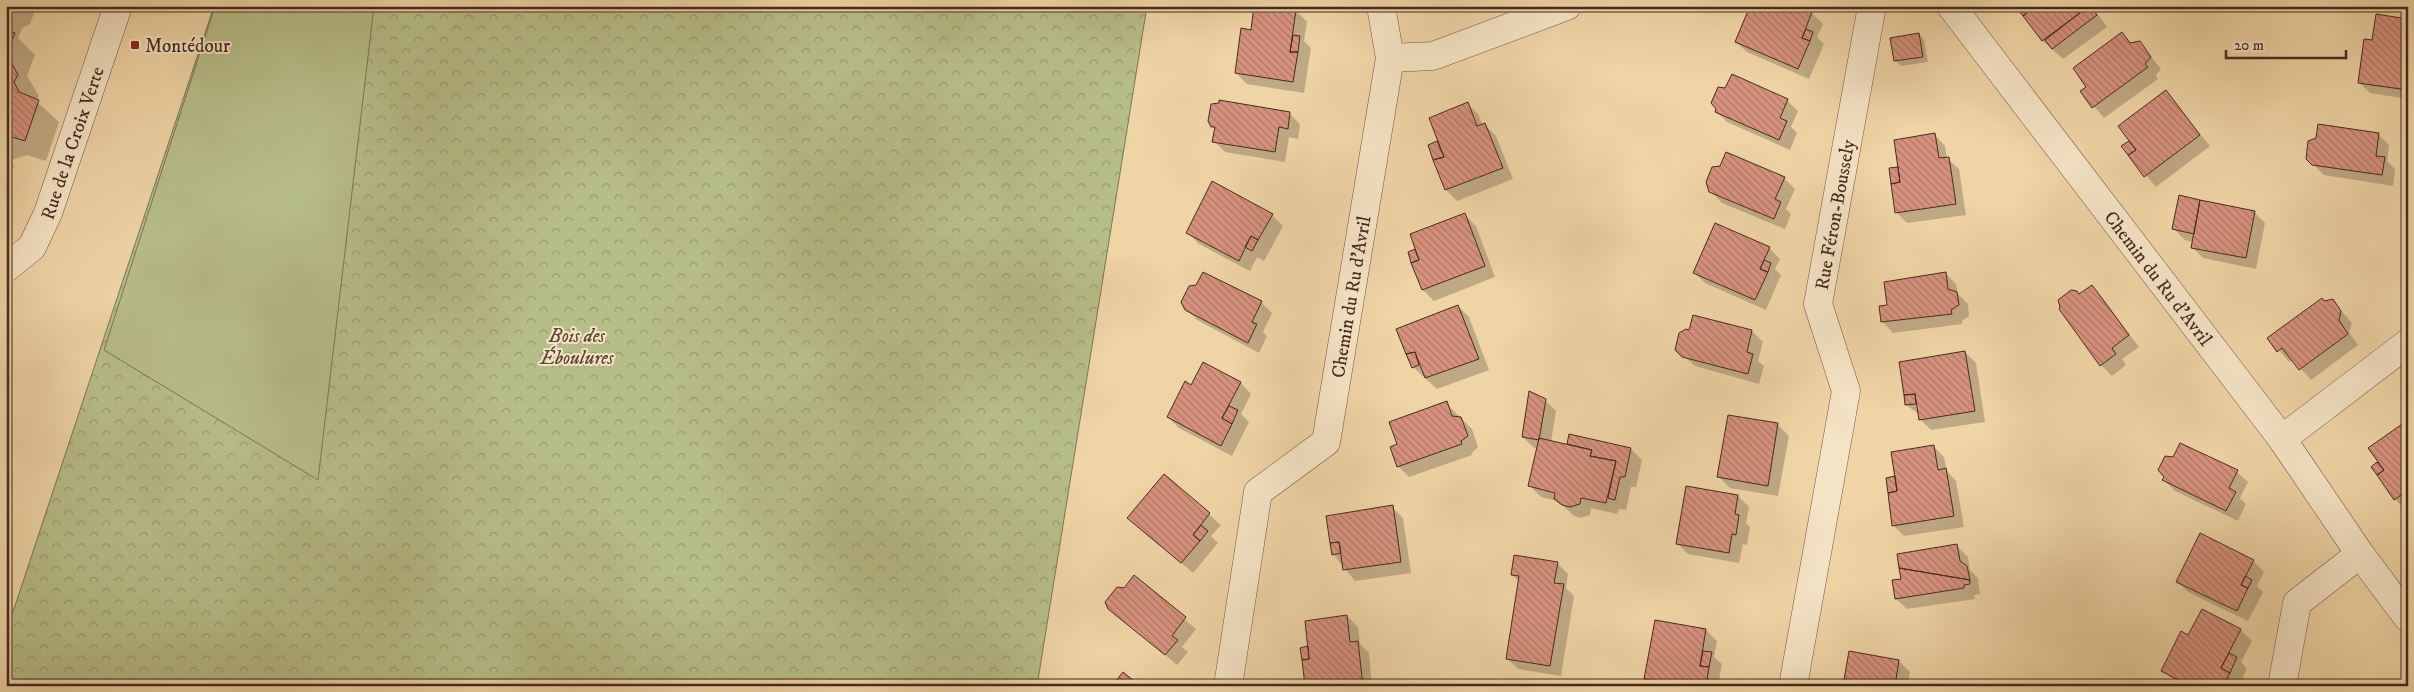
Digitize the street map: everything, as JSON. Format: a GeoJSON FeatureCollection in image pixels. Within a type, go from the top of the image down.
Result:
{"type":"FeatureCollection","features":[{"type":"Feature","properties":{"kind":"street","name":"Rue de la Croix Verte"},"geometry":{"type":"LineString","coordinates":[[6,268],[32,247],[48,213],[118,6]]}},
{"type":"Feature","properties":{"kind":"street","name":"Chemin du Ru d'Avril"},"geometry":{"type":"LineString","coordinates":[[1228,686],[1258,492],[1326,442],[1390,58],[1381,6]]}},
{"type":"Feature","properties":{"kind":"street"},"geometry":{"type":"LineString","coordinates":[[1390,58],[1433,56],[1567,6]]}},
{"type":"Feature","properties":{"kind":"street","name":"Rue Féron-Boussely"},"geometry":{"type":"LineString","coordinates":[[1793,686],[1846,391],[1818,304],[1872,6]]}},
{"type":"Feature","properties":{"kind":"street","name":"Chemin du Ru d'Avril"},"geometry":{"type":"LineString","coordinates":[[1951,6],[2282,439],[2360,554],[2408,618]]}},
{"type":"Feature","properties":{"kind":"street"},"geometry":{"type":"LineString","coordinates":[[2282,439],[2408,343]]}},
{"type":"Feature","properties":{"kind":"street"},"geometry":{"type":"LineString","coordinates":[[2282,686],[2297,603],[2360,554]]}},
{"type":"Feature","properties":{"kind":"green space","name":"Bois des Éboulures"},"geometry":{"type":"Polygon","coordinates":[[[214,6],[1147,6],[1037,686],[6,686],[6,633],[214,6]]]}},
{"type":"Feature","properties":{"kind":"green space"},"geometry":{"type":"Polygon","coordinates":[[[215,6],[374,6],[318,480],[104,350],[215,6]]]}},
{"type":"Feature","properties":{"kind":"building"},"geometry":{"type":"Polygon","coordinates":[[[1254,6],[1296,10],[1290,52],[1298,52],[1293,82],[1235,73],[1241,28],[1251,30],[1254,6]]]}},
{"type":"Feature","properties":{"kind":"building"},"geometry":{"type":"Polygon","coordinates":[[[1750,6],[1798,6],[1812,12],[1802,38],[1810,41],[1798,69],[1735,42],[1750,6]]]}},
{"type":"Feature","properties":{"kind":"building"},"geometry":{"type":"Polygon","coordinates":[[[2015,6],[2025,6],[2029,11],[2023,16],[2015,6]]]}},
{"type":"Feature","properties":{"kind":"building"},"geometry":{"type":"Polygon","coordinates":[[[2025,6],[2089,6],[2042,41],[2023,16],[2029,11],[2025,6]]]}},
{"type":"Feature","properties":{"kind":"building"},"geometry":{"type":"Polygon","coordinates":[[[2089,6],[2097,15],[2052,49],[2045,40],[2089,6]]]}},
{"type":"Feature","properties":{"kind":"building"},"geometry":{"type":"Polygon","coordinates":[[[2376,14],[2408,19],[2408,90],[2358,83],[2364,39],[2372,40],[2376,14]]]}},
{"type":"Feature","properties":{"kind":"building"},"geometry":{"type":"Polygon","coordinates":[[[1806,29],[1813,32],[1810,41],[1802,38],[1806,29]]]}},
{"type":"Feature","properties":{"kind":"building"},"geometry":{"type":"Polygon","coordinates":[[[6,30],[15,33],[7,54],[18,75],[14,82],[19,92],[39,100],[25,141],[6,135],[6,30]]]}},
{"type":"Feature","properties":{"kind":"building"},"geometry":{"type":"Polygon","coordinates":[[[2122,32],[2130,43],[2140,41],[2151,57],[2145,64],[2148,67],[2092,108],[2080,91],[2086,87],[2073,68],[2122,32]]]}},
{"type":"Feature","properties":{"kind":"building"},"geometry":{"type":"Polygon","coordinates":[[[1919,33],[1923,57],[1894,61],[1890,38],[1919,33]]]}},
{"type":"Feature","properties":{"kind":"building"},"geometry":{"type":"Polygon","coordinates":[[[1293,35],[1300,36],[1298,52],[1290,52],[1293,35]]]}},
{"type":"Feature","properties":{"kind":"building"},"geometry":{"type":"Polygon","coordinates":[[[1732,74],[1788,99],[1780,118],[1787,121],[1779,140],[1715,112],[1716,109],[1711,103],[1718,87],[1725,88],[1732,74]]]}},
{"type":"Feature","properties":{"kind":"building"},"geometry":{"type":"Polygon","coordinates":[[[2166,90],[2200,135],[2144,177],[2128,155],[2136,150],[2118,126],[2166,90]]]}},
{"type":"Feature","properties":{"kind":"building"},"geometry":{"type":"Polygon","coordinates":[[[1219,100],[1290,112],[1288,129],[1279,127],[1275,152],[1212,142],[1215,127],[1211,127],[1208,121],[1211,104],[1219,103],[1219,100]]]}},
{"type":"Feature","properties":{"kind":"building"},"geometry":{"type":"Polygon","coordinates":[[[1468,102],[1477,126],[1485,123],[1503,168],[1445,190],[1433,160],[1444,157],[1429,118],[1468,102]]]}},
{"type":"Feature","properties":{"kind":"building"},"geometry":{"type":"Polygon","coordinates":[[[2318,124],[2379,133],[2376,156],[2385,157],[2382,175],[2312,165],[2306,159],[2308,141],[2316,138],[2318,124]]]}},
{"type":"Feature","properties":{"kind":"building"},"geometry":{"type":"Polygon","coordinates":[[[1935,133],[1939,158],[1949,157],[1956,204],[1895,213],[1891,184],[1900,182],[1894,140],[1935,133]]]}},
{"type":"Feature","properties":{"kind":"building"},"geometry":{"type":"Polygon","coordinates":[[[1437,141],[1444,157],[1433,160],[1428,145],[1437,141]]]}},
{"type":"Feature","properties":{"kind":"building"},"geometry":{"type":"Polygon","coordinates":[[[2129,141],[2136,150],[2128,155],[2121,146],[2129,141]]]}},
{"type":"Feature","properties":{"kind":"building"},"geometry":{"type":"Polygon","coordinates":[[[1726,152],[1785,177],[1775,199],[1781,202],[1774,219],[1709,192],[1706,182],[1712,167],[1720,166],[1726,152]]]}},
{"type":"Feature","properties":{"kind":"building"},"geometry":{"type":"Polygon","coordinates":[[[1898,167],[1900,182],[1891,184],[1889,168],[1898,167]]]}},
{"type":"Feature","properties":{"kind":"building"},"geometry":{"type":"Polygon","coordinates":[[[1212,181],[1273,214],[1258,240],[1251,236],[1239,261],[1186,233],[1212,181]]]}},
{"type":"Feature","properties":{"kind":"building"},"geometry":{"type":"Polygon","coordinates":[[[2179,195],[2200,200],[2194,234],[2172,229],[2179,195]]]}},
{"type":"Feature","properties":{"kind":"building"},"geometry":{"type":"Polygon","coordinates":[[[2200,200],[2255,211],[2246,258],[2191,248],[2200,200]]]}},
{"type":"Feature","properties":{"kind":"building"},"geometry":{"type":"Polygon","coordinates":[[[1465,213],[1485,266],[1422,290],[1411,263],[1419,260],[1410,234],[1465,213]]]}},
{"type":"Feature","properties":{"kind":"building"},"geometry":{"type":"Polygon","coordinates":[[[1715,223],[1770,247],[1760,269],[1768,272],[1755,300],[1693,273],[1715,223]]]}},
{"type":"Feature","properties":{"kind":"building"},"geometry":{"type":"Polygon","coordinates":[[[1251,236],[1258,240],[1252,251],[1245,247],[1251,236]]]}},
{"type":"Feature","properties":{"kind":"building"},"geometry":{"type":"Polygon","coordinates":[[[1415,249],[1419,260],[1411,263],[1408,252],[1415,249]]]}},
{"type":"Feature","properties":{"kind":"building"},"geometry":{"type":"Polygon","coordinates":[[[1764,260],[1771,263],[1768,272],[1760,269],[1764,260]]]}},
{"type":"Feature","properties":{"kind":"building"},"geometry":{"type":"Polygon","coordinates":[[[1203,272],[1262,301],[1252,322],[1257,324],[1248,343],[1185,310],[1181,302],[1189,286],[1196,285],[1203,272]]]}},
{"type":"Feature","properties":{"kind":"building"},"geometry":{"type":"Polygon","coordinates":[[[1946,272],[1948,289],[1957,292],[1959,305],[1951,310],[1952,314],[1881,322],[1879,306],[1887,305],[1884,282],[1946,272]]]}},
{"type":"Feature","properties":{"kind":"building"},"geometry":{"type":"Polygon","coordinates":[[[2092,285],[2129,335],[2112,348],[2116,354],[2100,366],[2059,309],[2058,300],[2071,290],[2077,291],[2079,294],[2092,285]]]}},
{"type":"Feature","properties":{"kind":"building"},"geometry":{"type":"Polygon","coordinates":[[[2322,298],[2324,301],[2333,299],[2341,311],[2339,320],[2348,334],[2299,370],[2282,348],[2277,352],[2267,338],[2322,298]]]}},
{"type":"Feature","properties":{"kind":"building"},"geometry":{"type":"Polygon","coordinates":[[[1458,305],[1479,359],[1425,378],[1415,352],[1406,354],[1396,329],[1458,305]]]}},
{"type":"Feature","properties":{"kind":"building"},"geometry":{"type":"Polygon","coordinates":[[[1693,315],[1752,330],[1747,352],[1753,354],[1748,374],[1682,357],[1675,350],[1679,333],[1686,329],[1689,330],[1693,315]]]}},
{"type":"Feature","properties":{"kind":"building"},"geometry":{"type":"Polygon","coordinates":[[[1965,351],[1975,411],[1919,420],[1915,394],[1904,395],[1899,362],[1965,351]]]}},
{"type":"Feature","properties":{"kind":"building"},"geometry":{"type":"Polygon","coordinates":[[[1415,352],[1419,365],[1412,368],[1406,354],[1415,352]]]}},
{"type":"Feature","properties":{"kind":"building"},"geometry":{"type":"Polygon","coordinates":[[[1203,362],[1241,382],[1222,418],[1232,424],[1221,446],[1167,417],[1185,381],[1191,385],[1203,362]]]}},
{"type":"Feature","properties":{"kind":"building"},"geometry":{"type":"Polygon","coordinates":[[[1529,391],[1546,399],[1539,440],[1522,437],[1529,391]]]}},
{"type":"Feature","properties":{"kind":"building"},"geometry":{"type":"Polygon","coordinates":[[[1915,394],[1916,404],[1905,405],[1904,395],[1915,394]]]}},
{"type":"Feature","properties":{"kind":"building"},"geometry":{"type":"Polygon","coordinates":[[[1447,401],[1452,416],[1461,417],[1468,436],[1461,441],[1462,444],[1397,467],[1390,447],[1397,444],[1389,422],[1447,401]]]}},
{"type":"Feature","properties":{"kind":"building"},"geometry":{"type":"Polygon","coordinates":[[[1229,406],[1238,410],[1232,424],[1222,418],[1229,406]]]}},
{"type":"Feature","properties":{"kind":"building"},"geometry":{"type":"Polygon","coordinates":[[[1728,415],[1778,423],[1768,486],[1717,477],[1728,415]]]}},
{"type":"Feature","properties":{"kind":"building"},"geometry":{"type":"Polygon","coordinates":[[[2408,420],[2408,490],[2394,500],[2377,475],[2384,470],[2368,448],[2408,420]]]}},
{"type":"Feature","properties":{"kind":"building"},"geometry":{"type":"Polygon","coordinates":[[[1569,434],[1631,448],[1625,477],[1620,477],[1615,500],[1608,498],[1616,461],[1590,456],[1592,450],[1567,444],[1569,434]]]}},
{"type":"Feature","properties":{"kind":"building"},"geometry":{"type":"Polygon","coordinates":[[[1539,438],[1592,450],[1590,456],[1616,461],[1606,503],[1581,498],[1580,504],[1570,507],[1562,505],[1554,499],[1555,493],[1528,486],[1539,438]]]}},
{"type":"Feature","properties":{"kind":"building"},"geometry":{"type":"Polygon","coordinates":[[[2180,443],[2238,470],[2229,488],[2236,492],[2226,511],[2162,480],[2164,477],[2158,470],[2165,456],[2173,457],[2180,443]]]}},
{"type":"Feature","properties":{"kind":"building"},"geometry":{"type":"Polygon","coordinates":[[[1934,445],[1938,470],[1946,468],[1954,516],[1892,526],[1888,493],[1897,491],[1891,452],[1934,445]]]}},
{"type":"Feature","properties":{"kind":"building"},"geometry":{"type":"Polygon","coordinates":[[[2377,462],[2384,470],[2377,475],[2371,467],[2377,462]]]}},
{"type":"Feature","properties":{"kind":"building"},"geometry":{"type":"Polygon","coordinates":[[[1164,474],[1210,513],[1193,535],[1200,541],[1181,563],[1127,518],[1164,474]]]}},
{"type":"Feature","properties":{"kind":"building"},"geometry":{"type":"Polygon","coordinates":[[[1895,476],[1897,491],[1888,493],[1886,478],[1895,476]]]}},
{"type":"Feature","properties":{"kind":"building"},"geometry":{"type":"Polygon","coordinates":[[[1686,486],[1738,495],[1735,514],[1739,515],[1736,535],[1732,534],[1729,553],[1676,544],[1686,486]]]}},
{"type":"Feature","properties":{"kind":"building"},"geometry":{"type":"Polygon","coordinates":[[[1393,505],[1401,562],[1343,570],[1339,542],[1330,543],[1326,516],[1393,505]]]}},
{"type":"Feature","properties":{"kind":"building"},"geometry":{"type":"Polygon","coordinates":[[[1201,525],[1208,531],[1200,541],[1193,535],[1201,525]]]}},
{"type":"Feature","properties":{"kind":"building"},"geometry":{"type":"Polygon","coordinates":[[[2200,533],[2254,560],[2241,585],[2248,588],[2237,611],[2176,582],[2200,533]]]}},
{"type":"Feature","properties":{"kind":"building"},"geometry":{"type":"Polygon","coordinates":[[[1339,542],[1341,553],[1332,555],[1330,543],[1339,542]]]}},
{"type":"Feature","properties":{"kind":"building"},"geometry":{"type":"Polygon","coordinates":[[[1957,544],[1960,561],[1967,566],[1970,580],[1899,568],[1897,554],[1957,544]]]}},
{"type":"Feature","properties":{"kind":"building"},"geometry":{"type":"Polygon","coordinates":[[[1514,555],[1558,562],[1554,583],[1564,584],[1550,666],[1506,659],[1519,576],[1511,575],[1514,555]]]}},
{"type":"Feature","properties":{"kind":"building"},"geometry":{"type":"Polygon","coordinates":[[[1899,568],[1970,580],[1970,584],[1964,585],[1964,588],[1895,599],[1892,580],[1901,579],[1899,568]]]}},
{"type":"Feature","properties":{"kind":"building"},"geometry":{"type":"Polygon","coordinates":[[[1134,575],[1186,617],[1172,636],[1178,640],[1165,655],[1108,609],[1105,602],[1117,587],[1124,588],[1134,575]]]}},
{"type":"Feature","properties":{"kind":"building"},"geometry":{"type":"Polygon","coordinates":[[[2245,576],[2252,580],[2248,588],[2241,585],[2245,576]]]}},
{"type":"Feature","properties":{"kind":"building"},"geometry":{"type":"Polygon","coordinates":[[[2202,609],[2241,629],[2221,668],[2230,673],[2223,686],[2190,686],[2161,671],[2181,631],[2188,635],[2202,609]]]}},
{"type":"Feature","properties":{"kind":"building"},"geometry":{"type":"Polygon","coordinates":[[[1347,615],[1350,642],[1358,641],[1363,686],[1305,686],[1302,660],[1309,659],[1305,621],[1347,615]]]}},
{"type":"Feature","properties":{"kind":"building"},"geometry":{"type":"Polygon","coordinates":[[[1655,620],[1706,629],[1700,666],[1709,667],[1706,686],[1685,686],[1644,679],[1655,620]]]}},
{"type":"Feature","properties":{"kind":"building"},"geometry":{"type":"Polygon","coordinates":[[[1308,646],[1309,659],[1302,660],[1300,648],[1308,646]]]}},
{"type":"Feature","properties":{"kind":"building"},"geometry":{"type":"Polygon","coordinates":[[[1703,651],[1712,652],[1709,667],[1700,666],[1703,651]]]}},
{"type":"Feature","properties":{"kind":"building"},"geometry":{"type":"Polygon","coordinates":[[[1849,651],[1899,660],[1895,686],[1847,686],[1847,680],[1844,680],[1849,651]]]}},
{"type":"Feature","properties":{"kind":"building"},"geometry":{"type":"Polygon","coordinates":[[[2229,653],[2237,657],[2230,673],[2221,668],[2229,653]]]}},
{"type":"Feature","properties":{"kind":"building"},"geometry":{"type":"Polygon","coordinates":[[[1123,672],[1140,686],[1112,686],[1123,672]]]}},
{"type":"Feature","properties":{"kind":"place","name":"Montédour"},"geometry":{"type":"Point","coordinates":[135,45]}}]}
